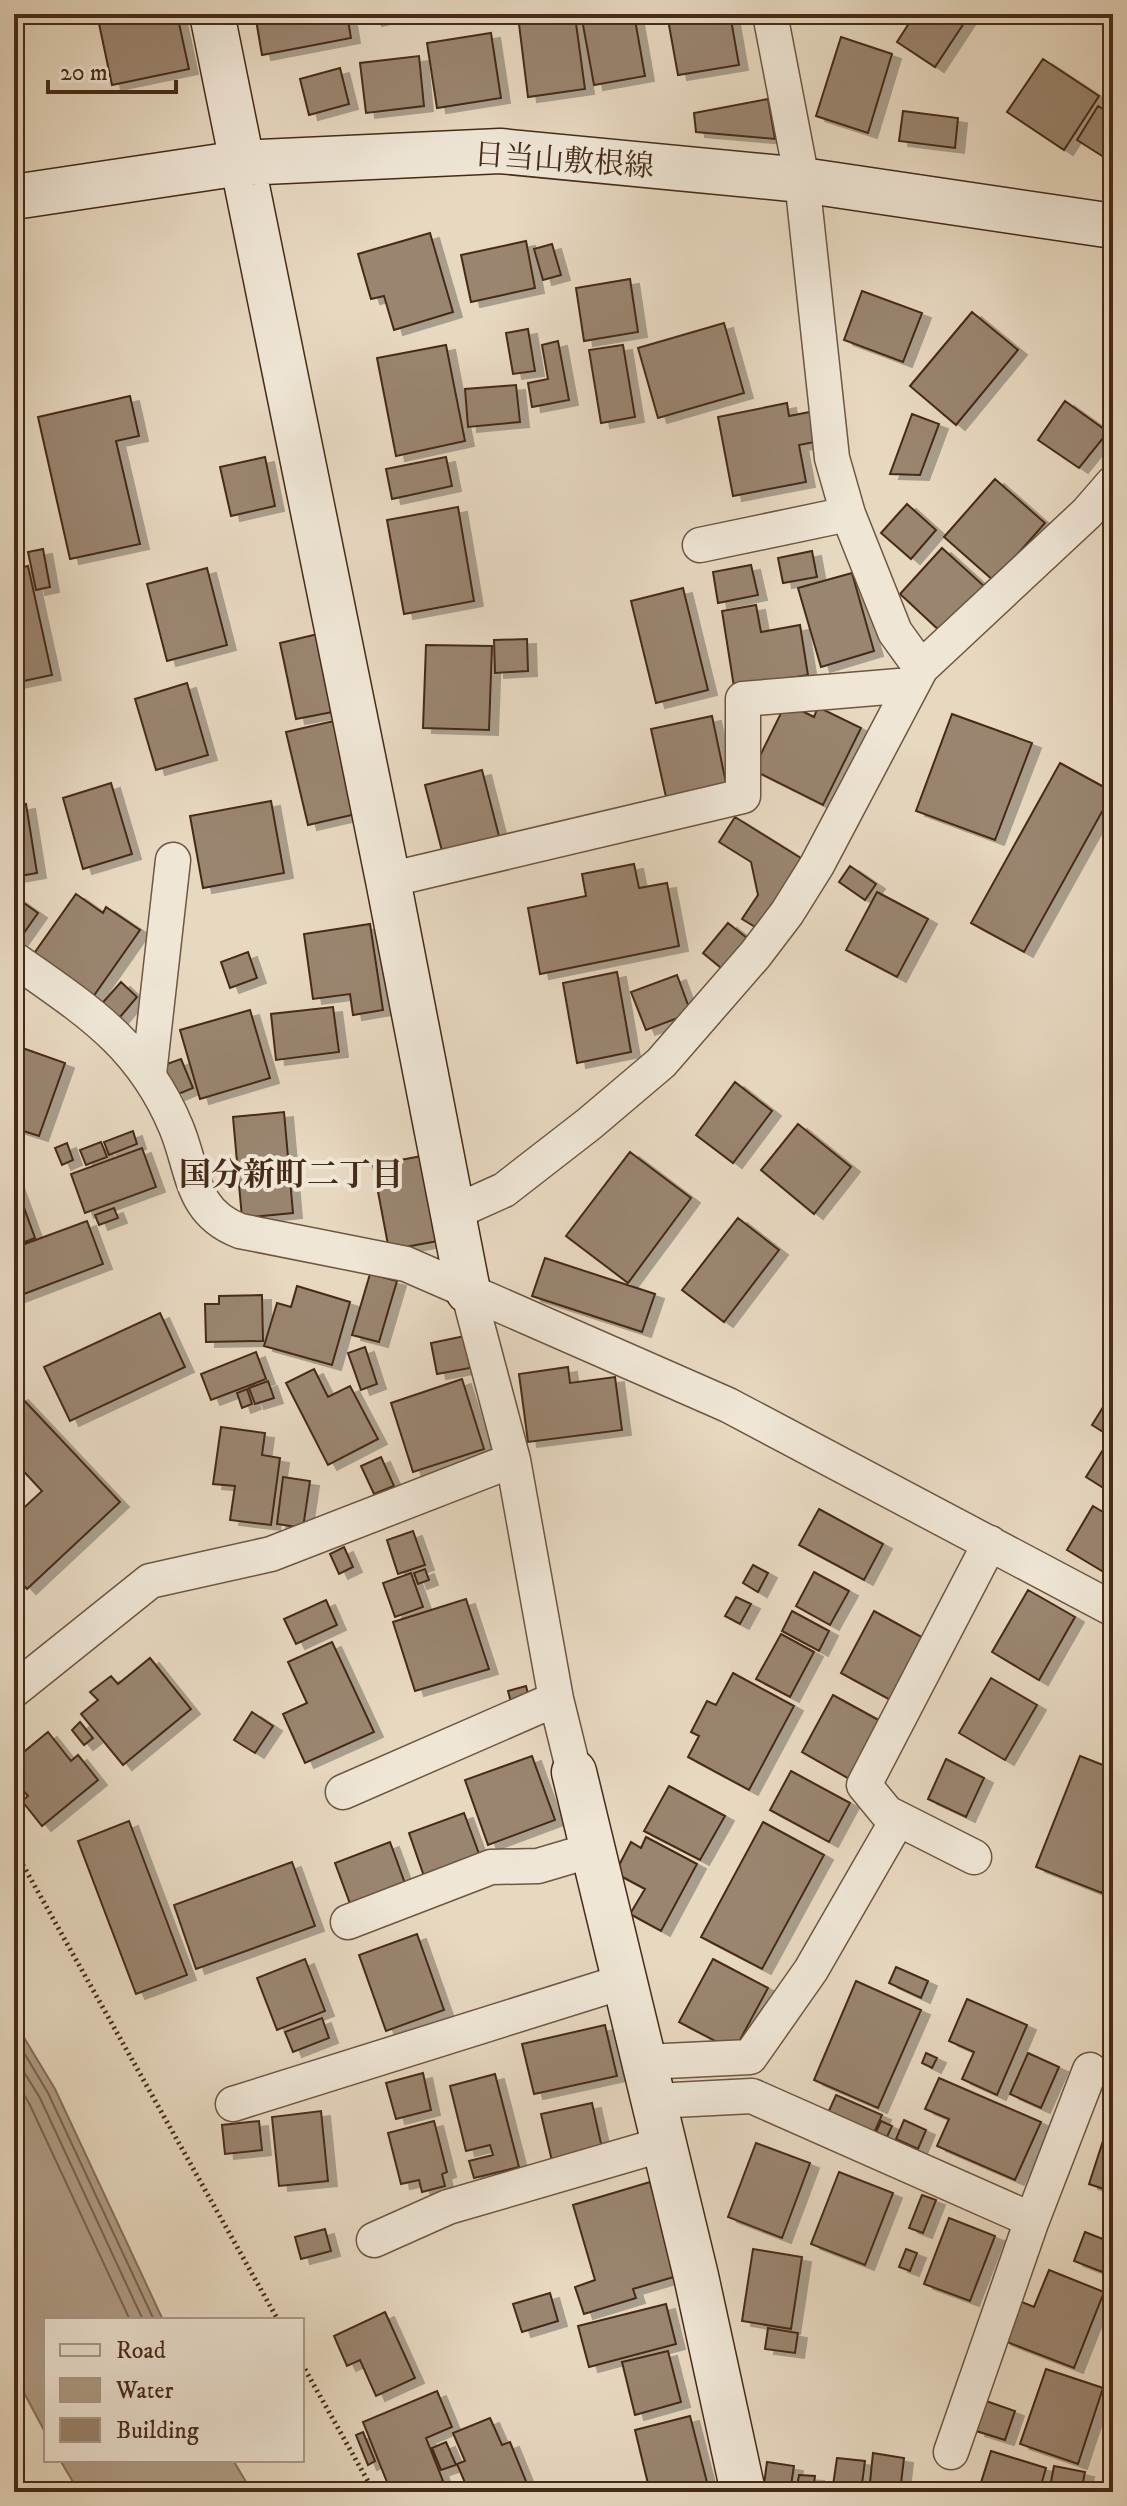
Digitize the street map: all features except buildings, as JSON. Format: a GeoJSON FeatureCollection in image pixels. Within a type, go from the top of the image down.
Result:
{"type":"FeatureCollection","features":[{"type":"Feature","properties":{"kind":"street"},"geometry":{"type":"LineString","coordinates":[[212,14],[455,1212],[468,1291],[513,1460],[556,1699],[696,2276],[743,2492]]}},
{"type":"Feature","properties":{"kind":"street"},"geometry":{"type":"LineString","coordinates":[[770,14],[802,180],[832,458],[848,514],[916,676]]}},
{"type":"Feature","properties":{"kind":"street","name":"日当山敷根線"},"geometry":{"type":"LineString","coordinates":[[14,197],[241,163],[500,151],[802,180],[1111,220]]}},
{"type":"Feature","properties":{"kind":"street"},"geometry":{"type":"LineString","coordinates":[[455,1212],[504,1190],[661,1063],[787,913],[817,865],[916,676],[1087,513],[1113,483]]}},
{"type":"Feature","properties":{"kind":"street"},"geometry":{"type":"LineString","coordinates":[[700,545],[848,514]]}},
{"type":"Feature","properties":{"kind":"street"},"geometry":{"type":"LineString","coordinates":[[388,880],[743,796],[743,699],[916,676]]}},
{"type":"Feature","properties":{"kind":"street"},"geometry":{"type":"LineString","coordinates":[[149,1074],[173,860]]}},
{"type":"Feature","properties":{"kind":"street"},"geometry":{"type":"LineString","coordinates":[[14,959],[119,1038],[149,1074],[177,1128],[195,1188],[216,1218],[240,1231],[406,1264],[468,1291],[728,1405],[1113,1609]]}},
{"type":"Feature","properties":{"kind":"street"},"geometry":{"type":"LineString","coordinates":[[14,1690],[150,1581],[271,1554],[513,1460]]}},
{"type":"Feature","properties":{"kind":"street"},"geometry":{"type":"LineString","coordinates":[[974,1857],[887,1813],[864,1785],[990,1543]]}},
{"type":"Feature","properties":{"kind":"street"},"geometry":{"type":"LineString","coordinates":[[343,1792],[556,1699]]}},
{"type":"Feature","properties":{"kind":"street"},"geometry":{"type":"LineString","coordinates":[[649,2081],[750,2057],[811,1970],[898,1819]]}},
{"type":"Feature","properties":{"kind":"street"},"geometry":{"type":"LineString","coordinates":[[348,1922],[491,1867],[538,1866],[592,1850]]}},
{"type":"Feature","properties":{"kind":"street"},"geometry":{"type":"LineString","coordinates":[[233,2104],[625,1981]]}},
{"type":"Feature","properties":{"kind":"street"},"geometry":{"type":"LineString","coordinates":[[951,2452],[1032,2220],[1090,2070]]}},
{"type":"Feature","properties":{"kind":"street"},"geometry":{"type":"LineString","coordinates":[[649,2081],[752,2096],[1032,2220]]}},
{"type":"Feature","properties":{"kind":"street"},"geometry":{"type":"LineString","coordinates":[[374,2240],[448,2207],[664,2144]]}},
{"type":"Feature","properties":{"kind":"path"},"geometry":{"type":"LineString","coordinates":[[14,1849],[277,2318]]}},
{"type":"Feature","properties":{"kind":"path"},"geometry":{"type":"LineString","coordinates":[[304,2368],[374,2492]]}},
{"type":"Feature","properties":{"kind":"water"},"geometry":{"type":"Polygon","coordinates":[[[14,2021],[55,2089],[162,2318],[44,2318],[44,2430],[14,2374],[14,2021]]]}},
{"type":"Feature","properties":{"kind":"water"},"geometry":{"type":"Polygon","coordinates":[[[61,2462],[234,2462],[252,2492],[79,2492],[61,2462]]]}},
{"type":"Feature","properties":{"kind":"district","name":"国分新町二丁目"},"geometry":{"type":"Point","coordinates":[291,1174]}}]}
